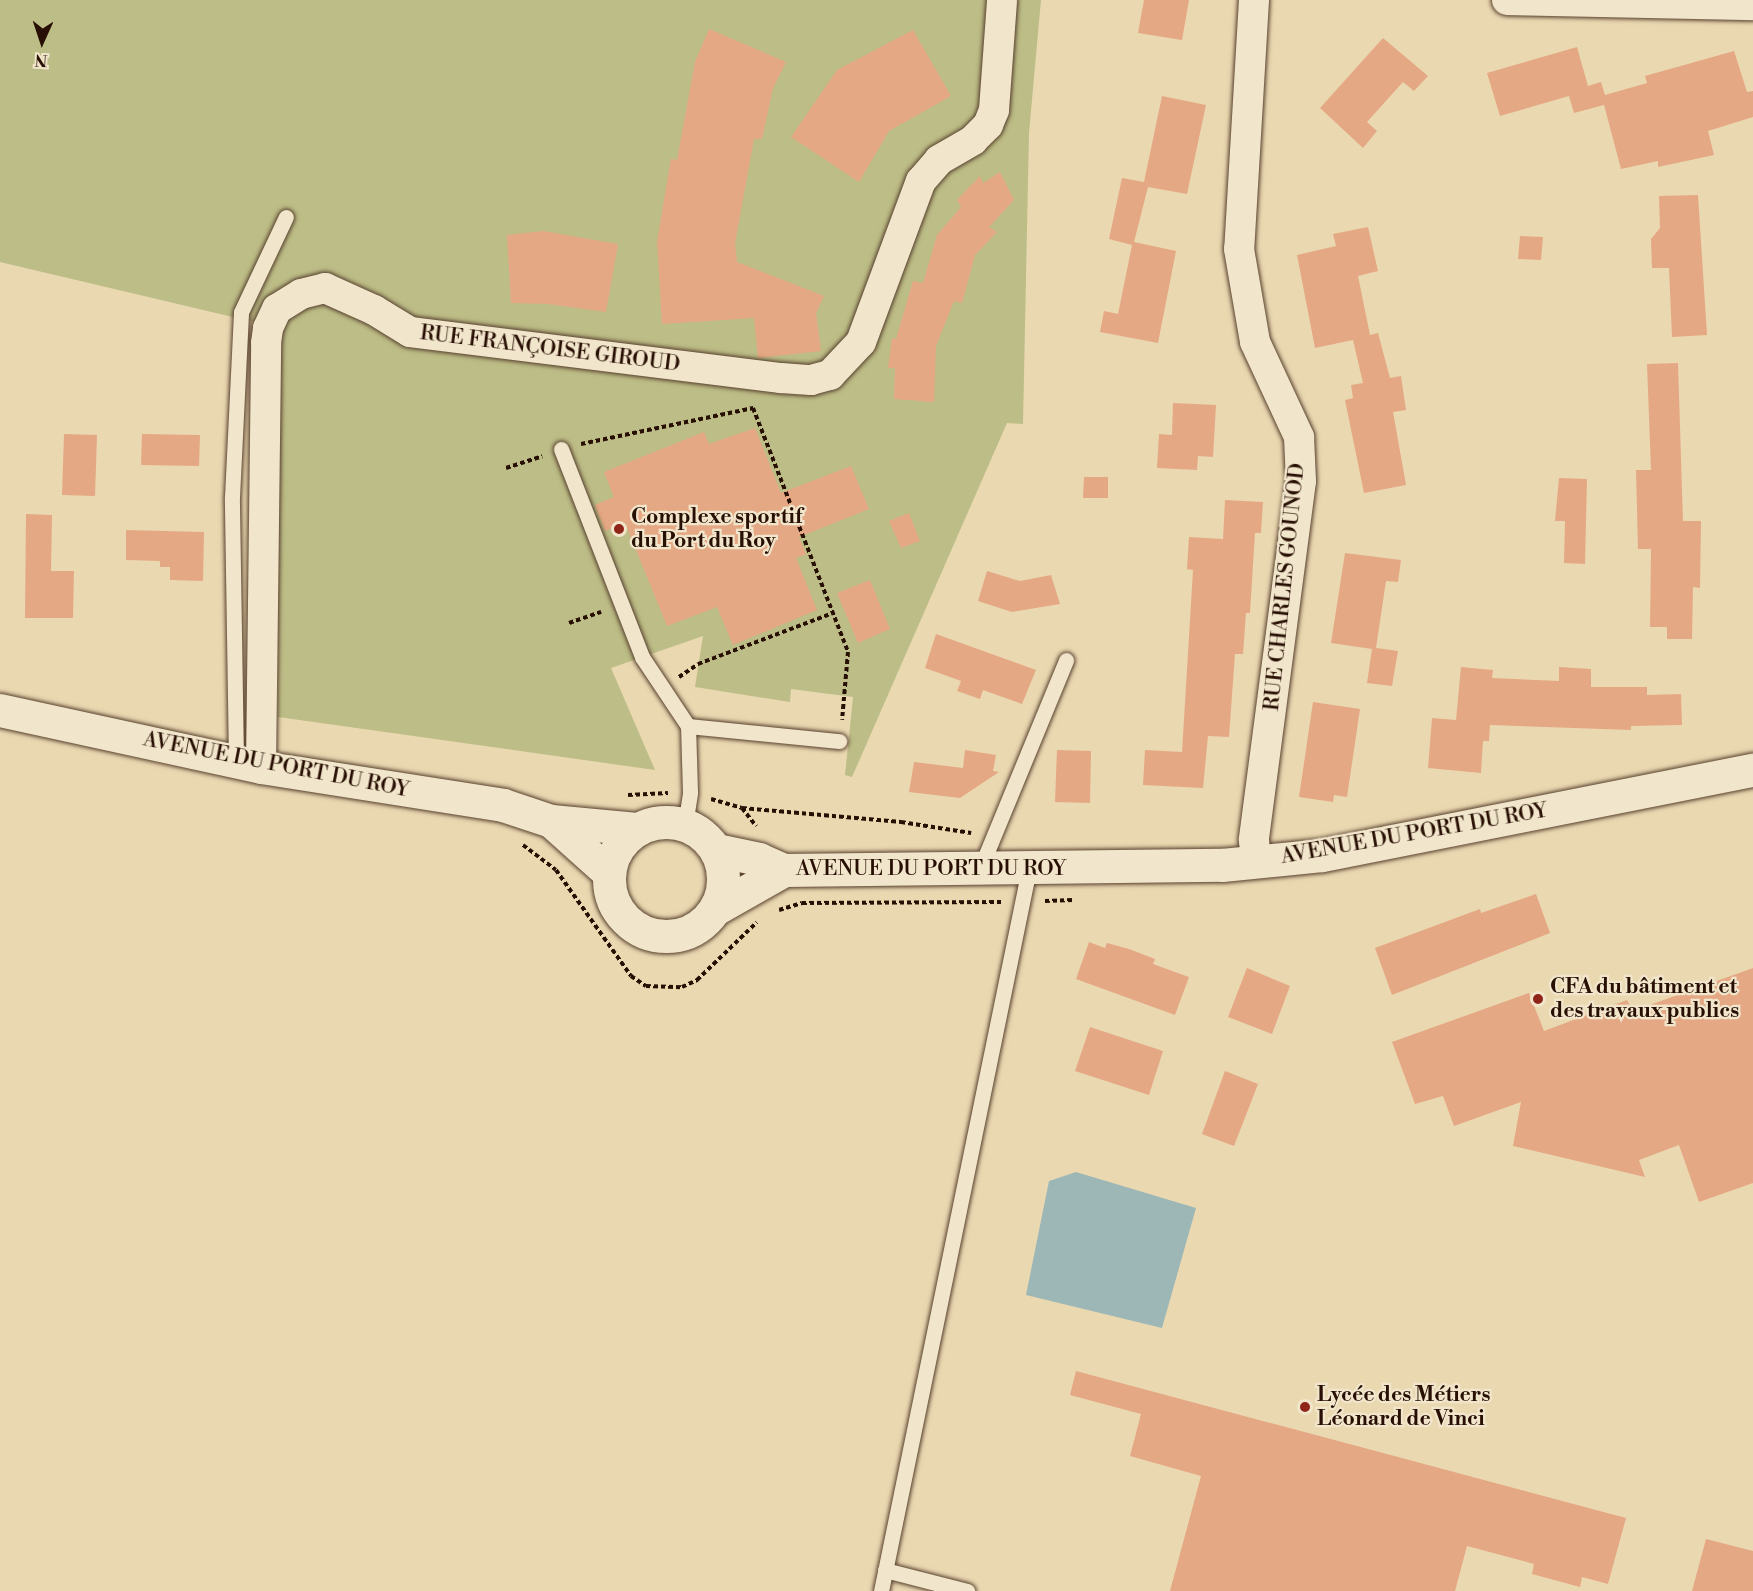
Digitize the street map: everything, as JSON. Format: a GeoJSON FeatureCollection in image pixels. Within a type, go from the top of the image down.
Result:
{"type":"FeatureCollection","features":[{"type":"Feature","properties":{"kind":"street","name":"RUE FRANÇOISE GIROUD"},"geometry":{"type":"LineString","coordinates":[[248,764],[266,343],[268,328],[277,309],[301,294],[325,288],[366,305],[410,332],[781,378],[811,380],[830,375],[845,363],[861,342],[921,181],[939,160],[973,140],[988,125],[994,110],[1002,0]]}},
{"type":"Feature","properties":{"kind":"street","name":"RUE CHARLES GOUNOD"},"geometry":{"type":"LineString","coordinates":[[1254,0],[1239,249],[1256,342],[1299,437],[1301,481],[1254,840],[1256,861]]}},
{"type":"Feature","properties":{"kind":"street"},"geometry":{"type":"LineString","coordinates":[[1507,0],[1753,5]]}},
{"type":"Feature","properties":{"kind":"street","name":"AVENUE DU PORT DU ROY"},"geometry":{"type":"LineString","coordinates":[[0,710],[248,764],[503,805],[551,821],[637,829],[669,822],[685,825]]}},
{"type":"Feature","properties":{"kind":"street","name":"AVENUE DU PORT DU ROY"},"geometry":{"type":"LineString","coordinates":[[716,850],[759,859],[784,870],[1222,865],[1322,855],[1753,770]]}},
{"type":"Feature","properties":{"kind":"street","name":"AVENUE DU PORT DU ROY"},"geometry":{"type":"LineString","coordinates":[[551,821],[608,872],[609,891],[617,910],[630,925],[648,934],[668,937],[687,934],[704,923],[717,908],[784,870]]}},
{"type":"Feature","properties":{"kind":"street"},"geometry":{"type":"LineString","coordinates":[[685,825],[703,834],[716,850],[723,868],[723,889],[717,908]]}},
{"type":"Feature","properties":{"kind":"street"},"geometry":{"type":"LineString","coordinates":[[608,872],[615,853],[637,829]]}},
{"type":"Feature","properties":{"kind":"lane"},"geometry":{"type":"LineString","coordinates":[[248,764],[232,497],[241,312],[286,217]]}},
{"type":"Feature","properties":{"kind":"lane"},"geometry":{"type":"LineString","coordinates":[[561,449],[642,657],[688,726],[690,792],[685,825]]}},
{"type":"Feature","properties":{"kind":"lane"},"geometry":{"type":"LineString","coordinates":[[980,869],[1066,660]]}},
{"type":"Feature","properties":{"kind":"lane"},"geometry":{"type":"LineString","coordinates":[[688,726],[839,741]]}},
{"type":"Feature","properties":{"kind":"lane"},"geometry":{"type":"LineString","coordinates":[[881,1591],[1029,869]]}},
{"type":"Feature","properties":{"kind":"lane"},"geometry":{"type":"LineString","coordinates":[[885,1570],[967,1591]]}},
{"type":"Feature","properties":{"kind":"path"},"geometry":{"type":"LineString","coordinates":[[506,468],[561,449],[753,408],[848,652],[839,741]]}},
{"type":"Feature","properties":{"kind":"path"},"geometry":{"type":"LineString","coordinates":[[569,623],[622,605]]}},
{"type":"Feature","properties":{"kind":"path"},"geometry":{"type":"LineString","coordinates":[[662,688],[698,664],[833,613]]}},
{"type":"Feature","properties":{"kind":"green space"},"geometry":{"type":"Polygon","coordinates":[[[0,0],[1041,0],[1029,133],[1023,424],[1007,423],[852,777],[845,775],[853,697],[791,689],[790,702],[695,687],[703,636],[611,668],[655,770],[278,717],[279,328],[0,262],[0,0]]]}},
{"type":"Feature","properties":{"kind":"water"},"geometry":{"type":"Polygon","coordinates":[[[1076,1172],[1196,1208],[1162,1328],[1026,1295],[1049,1181],[1076,1172]]]}},
{"type":"Feature","properties":{"kind":"building"},"geometry":{"type":"Polygon","coordinates":[[[1144,0],[1189,0],[1182,40],[1138,33],[1144,0]]]}},
{"type":"Feature","properties":{"kind":"building"},"geometry":{"type":"Polygon","coordinates":[[[709,29],[786,62],[773,88],[762,139],[754,139],[735,243],[737,262],[824,296],[816,313],[821,351],[758,358],[754,318],[662,324],[657,241],[671,159],[677,160],[695,62],[709,29]]]}},
{"type":"Feature","properties":{"kind":"building"},"geometry":{"type":"Polygon","coordinates":[[[913,30],[951,96],[889,131],[859,182],[791,137],[837,70],[913,30]]]}},
{"type":"Feature","properties":{"kind":"building"},"geometry":{"type":"Polygon","coordinates":[[[1383,38],[1428,76],[1414,91],[1403,82],[1367,122],[1377,131],[1363,148],[1320,108],[1383,38]]]}},
{"type":"Feature","properties":{"kind":"building"},"geometry":{"type":"Polygon","coordinates":[[[1577,47],[1588,86],[1601,82],[1605,95],[1647,83],[1645,76],[1734,51],[1747,92],[1753,91],[1753,117],[1708,131],[1714,155],[1658,167],[1658,161],[1621,169],[1604,105],[1574,113],[1569,96],[1500,116],[1487,73],[1577,47]]]}},
{"type":"Feature","properties":{"kind":"building"},"geometry":{"type":"Polygon","coordinates":[[[1162,96],[1206,105],[1187,194],[1148,187],[1134,242],[1176,251],[1158,343],[1100,332],[1104,311],[1118,314],[1132,245],[1109,239],[1122,178],[1144,182],[1162,96]]]}},
{"type":"Feature","properties":{"kind":"building"},"geometry":{"type":"Polygon","coordinates":[[[1000,172],[1014,200],[989,227],[997,232],[975,255],[962,303],[954,301],[936,346],[934,402],[894,399],[895,368],[888,368],[892,338],[896,339],[913,281],[923,283],[937,235],[961,207],[957,200],[980,176],[983,183],[1000,172]]]}},
{"type":"Feature","properties":{"kind":"building"},"geometry":{"type":"Polygon","coordinates":[[[1698,195],[1707,335],[1672,337],[1669,268],[1652,268],[1651,239],[1660,228],[1659,196],[1698,195]]]}},
{"type":"Feature","properties":{"kind":"building"},"geometry":{"type":"Polygon","coordinates":[[[1368,227],[1378,271],[1358,276],[1370,335],[1378,333],[1390,378],[1401,376],[1406,410],[1393,412],[1406,485],[1364,493],[1345,400],[1353,398],[1351,385],[1363,383],[1353,340],[1315,348],[1297,255],[1336,246],[1333,234],[1368,227]]]}},
{"type":"Feature","properties":{"kind":"building"},"geometry":{"type":"Polygon","coordinates":[[[543,231],[618,244],[606,312],[548,304],[511,303],[507,235],[543,231]]]}},
{"type":"Feature","properties":{"kind":"building"},"geometry":{"type":"Polygon","coordinates":[[[1520,236],[1543,237],[1541,260],[1518,259],[1520,236]]]}},
{"type":"Feature","properties":{"kind":"building"},"geometry":{"type":"Polygon","coordinates":[[[1678,363],[1683,521],[1701,521],[1700,588],[1693,587],[1692,639],[1667,639],[1667,627],[1650,627],[1651,549],[1638,549],[1636,470],[1651,470],[1647,364],[1678,363]]]}},
{"type":"Feature","properties":{"kind":"building"},"geometry":{"type":"Polygon","coordinates":[[[1173,403],[1216,405],[1213,457],[1198,456],[1197,470],[1157,468],[1159,434],[1172,435],[1173,403]]]}},
{"type":"Feature","properties":{"kind":"building"},"geometry":{"type":"Polygon","coordinates":[[[755,428],[781,493],[851,466],[869,509],[799,537],[806,554],[796,558],[817,610],[733,645],[717,607],[667,626],[625,523],[605,531],[595,505],[614,497],[604,472],[704,432],[709,444],[755,428]]]}},
{"type":"Feature","properties":{"kind":"building"},"geometry":{"type":"Polygon","coordinates":[[[64,434],[97,435],[95,496],[62,495],[64,434]]]}},
{"type":"Feature","properties":{"kind":"building"},"geometry":{"type":"Polygon","coordinates":[[[142,434],[200,435],[199,466],[141,465],[142,434]]]}},
{"type":"Feature","properties":{"kind":"building"},"geometry":{"type":"Polygon","coordinates":[[[1084,477],[1108,477],[1108,498],[1083,498],[1084,477]]]}},
{"type":"Feature","properties":{"kind":"building"},"geometry":{"type":"Polygon","coordinates":[[[1559,478],[1587,479],[1585,564],[1564,563],[1565,521],[1555,521],[1559,478]]]}},
{"type":"Feature","properties":{"kind":"building"},"geometry":{"type":"Polygon","coordinates":[[[1225,500],[1263,502],[1261,533],[1255,533],[1250,613],[1246,613],[1243,654],[1235,654],[1229,737],[1208,736],[1203,788],[1143,785],[1145,750],[1182,752],[1193,570],[1187,569],[1189,537],[1223,539],[1225,500]]]}},
{"type":"Feature","properties":{"kind":"building"},"geometry":{"type":"Polygon","coordinates":[[[909,513],[920,541],[901,548],[889,521],[909,513]]]}},
{"type":"Feature","properties":{"kind":"building"},"geometry":{"type":"Polygon","coordinates":[[[26,514],[52,515],[51,571],[74,571],[73,618],[25,618],[26,514]]]}},
{"type":"Feature","properties":{"kind":"building"},"geometry":{"type":"Polygon","coordinates":[[[126,530],[204,532],[203,581],[170,580],[170,567],[160,567],[160,561],[126,560],[126,530]]]}},
{"type":"Feature","properties":{"kind":"building"},"geometry":{"type":"Polygon","coordinates":[[[1345,553],[1401,560],[1398,582],[1386,581],[1376,648],[1398,651],[1392,686],[1367,683],[1372,649],[1331,643],[1345,553]]]}},
{"type":"Feature","properties":{"kind":"building"},"geometry":{"type":"Polygon","coordinates":[[[987,571],[1020,581],[1051,575],[1060,604],[1012,612],[978,601],[987,571]]]}},
{"type":"Feature","properties":{"kind":"building"},"geometry":{"type":"Polygon","coordinates":[[[870,580],[890,629],[858,643],[837,593],[870,580]]]}},
{"type":"Feature","properties":{"kind":"building"},"geometry":{"type":"Polygon","coordinates":[[[936,634],[1036,670],[1022,704],[983,690],[980,699],[957,691],[961,681],[925,668],[936,634]]]}},
{"type":"Feature","properties":{"kind":"building"},"geometry":{"type":"Polygon","coordinates":[[[1461,667],[1493,670],[1492,678],[1559,681],[1559,667],[1591,669],[1591,687],[1647,687],[1647,695],[1681,694],[1682,725],[1631,726],[1631,730],[1490,725],[1489,741],[1483,741],[1481,773],[1428,768],[1432,718],[1456,720],[1461,667]]]}},
{"type":"Feature","properties":{"kind":"building"},"geometry":{"type":"Polygon","coordinates":[[[1313,702],[1360,709],[1347,797],[1334,795],[1333,802],[1299,797],[1313,702]]]}},
{"type":"Feature","properties":{"kind":"building"},"geometry":{"type":"Polygon","coordinates":[[[965,750],[996,755],[993,771],[999,772],[960,798],[909,792],[914,762],[963,768],[965,750]]]}},
{"type":"Feature","properties":{"kind":"building"},"geometry":{"type":"Polygon","coordinates":[[[1057,750],[1091,751],[1090,803],[1055,802],[1057,750]]]}},
{"type":"Feature","properties":{"kind":"building"},"geometry":{"type":"Polygon","coordinates":[[[1536,894],[1550,933],[1392,995],[1375,948],[1480,909],[1481,913],[1536,894]]]}},
{"type":"Feature","properties":{"kind":"building"},"geometry":{"type":"Polygon","coordinates":[[[1089,942],[1105,948],[1107,943],[1129,949],[1155,959],[1153,964],[1189,977],[1175,1015],[1076,979],[1089,942]]]}},
{"type":"Feature","properties":{"kind":"building"},"geometry":{"type":"Polygon","coordinates":[[[1247,968],[1290,986],[1272,1034],[1228,1017],[1247,968]]]}},
{"type":"Feature","properties":{"kind":"building"},"geometry":{"type":"Polygon","coordinates":[[[1753,968],[1753,1183],[1699,1202],[1679,1145],[1639,1160],[1645,1177],[1513,1146],[1521,1102],[1454,1126],[1443,1096],[1415,1104],[1392,1042],[1529,993],[1544,1031],[1627,1000],[1633,1011],[1753,968]]]}},
{"type":"Feature","properties":{"kind":"building"},"geometry":{"type":"Polygon","coordinates":[[[1090,1027],[1163,1051],[1149,1095],[1075,1071],[1090,1027]]]}},
{"type":"Feature","properties":{"kind":"building"},"geometry":{"type":"Polygon","coordinates":[[[1225,1071],[1258,1084],[1234,1146],[1202,1134],[1225,1071]]]}},
{"type":"Feature","properties":{"kind":"building"},"geometry":{"type":"Polygon","coordinates":[[[1076,1371],[1626,1518],[1608,1584],[1582,1577],[1580,1587],[1532,1574],[1534,1564],[1467,1546],[1455,1591],[1170,1591],[1201,1476],[1130,1456],[1141,1414],[1070,1395],[1076,1371]]]}},
{"type":"Feature","properties":{"kind":"building"},"geometry":{"type":"Polygon","coordinates":[[[1706,1539],[1753,1551],[1753,1591],[1692,1591],[1706,1539]]]}},
{"type":"Feature","properties":{"kind":"place","name":"Complexe sportif du Port du Roy"},"geometry":{"type":"Point","coordinates":[619,529]}},
{"type":"Feature","properties":{"kind":"place","name":"CFA du bâtiment et des travaux publics"},"geometry":{"type":"Point","coordinates":[1538,999]}},
{"type":"Feature","properties":{"kind":"place","name":"Lycée des Métiers Léonard de Vinci"},"geometry":{"type":"Point","coordinates":[1305,1407]}}]}
